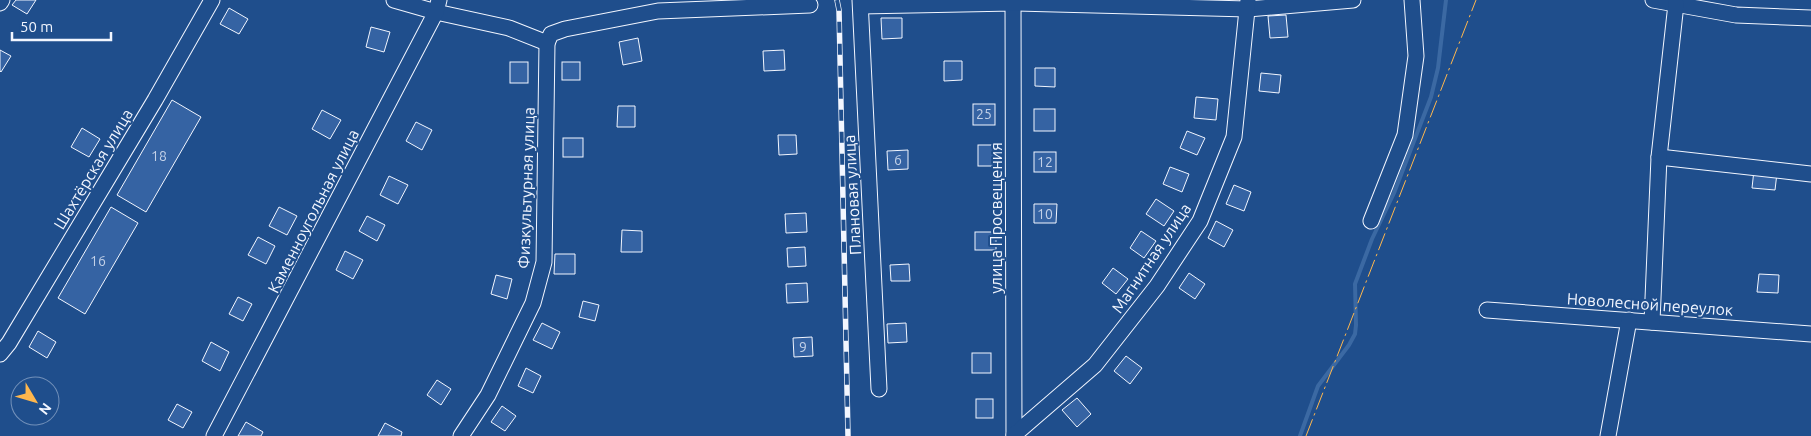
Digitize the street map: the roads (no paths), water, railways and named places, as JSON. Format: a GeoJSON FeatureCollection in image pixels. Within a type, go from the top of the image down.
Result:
{"type":"FeatureCollection","features":[{"type":"Feature","properties":{"kind":"street","name":"Шахтёрская улица"},"geometry":{"type":"LineString","coordinates":[[0,354],[9,343],[150,109],[212,0]]}},
{"type":"Feature","properties":{"kind":"street"},"geometry":{"type":"LineString","coordinates":[[394,0],[438,6],[509,28],[547,43],[551,34],[565,29],[658,11],[810,5]]}},
{"type":"Feature","properties":{"kind":"street"},"geometry":{"type":"LineString","coordinates":[[861,3],[1013,1],[1248,4],[1353,0]]}},
{"type":"Feature","properties":{"kind":"street"},"geometry":{"type":"LineString","coordinates":[[1371,221],[1406,135],[1416,56],[1412,0]]}},
{"type":"Feature","properties":{"kind":"street"},"geometry":{"type":"LineString","coordinates":[[1654,0],[1676,4],[1707,5],[1736,15],[1811,18]]}},
{"type":"Feature","properties":{"kind":"street","name":"улица Просвещения"},"geometry":{"type":"LineString","coordinates":[[1013,1],[1014,435]]}},
{"type":"Feature","properties":{"kind":"street","name":"Плановая улица"},"geometry":{"type":"LineString","coordinates":[[861,3],[879,389]]}},
{"type":"Feature","properties":{"kind":"street","name":"Магнитная улица"},"geometry":{"type":"LineString","coordinates":[[1014,435],[1096,365],[1157,286],[1200,221],[1234,137],[1248,4]]}},
{"type":"Feature","properties":{"kind":"street"},"geometry":{"type":"LineString","coordinates":[[1652,322],[1659,157],[1676,4]]}},
{"type":"Feature","properties":{"kind":"street","name":"Каменноугольная улица"},"geometry":{"type":"LineString","coordinates":[[214,436],[438,6]]}},
{"type":"Feature","properties":{"kind":"street","name":"Физкультурная улица"},"geometry":{"type":"LineString","coordinates":[[461,436],[488,395],[533,303],[544,262],[547,43]]}},
{"type":"Feature","properties":{"kind":"street"},"geometry":{"type":"LineString","coordinates":[[1659,157],[1811,174]]}},
{"type":"Feature","properties":{"kind":"street","name":"Новолесной переулок"},"geometry":{"type":"LineString","coordinates":[[1486,310],[1811,334]]}},
{"type":"Feature","properties":{"kind":"street"},"geometry":{"type":"LineString","coordinates":[[1608,436],[1629,320]]}},
{"type":"Feature","properties":{"kind":"waterway"},"geometry":{"type":"LineString","coordinates":[[1300,436],[1318,386],[1355,334],[1355,284],[1372,239],[1394,193],[1431,97],[1438,68],[1446,0]]}},
{"type":"Feature","properties":{"kind":"railway"},"geometry":{"type":"LineString","coordinates":[[837,0],[839,10],[848,436]]}}]}
